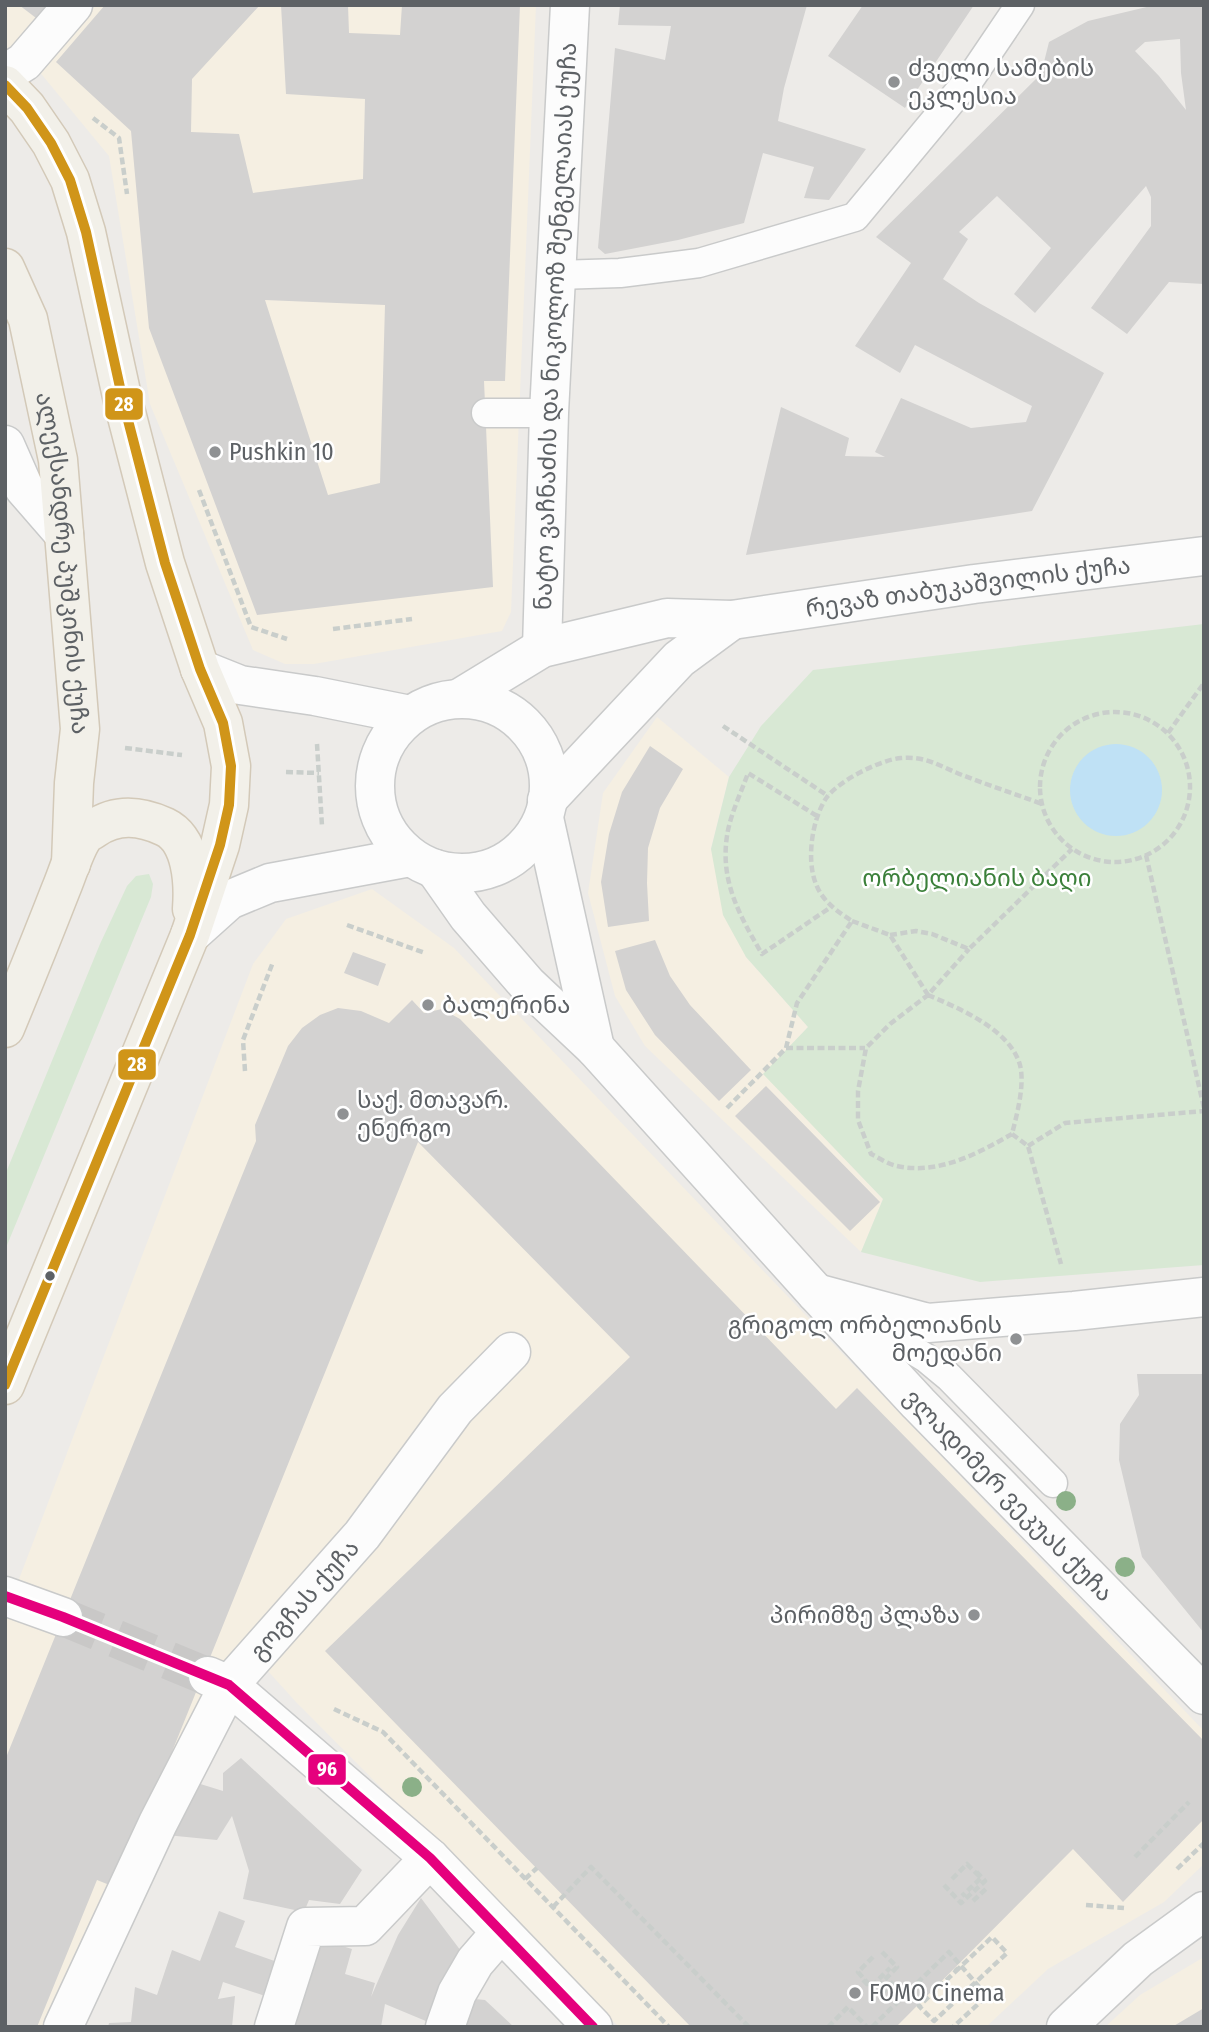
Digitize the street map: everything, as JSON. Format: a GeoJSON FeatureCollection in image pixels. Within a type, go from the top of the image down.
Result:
{"type":"FeatureCollection","features":[{"type":"Feature","properties":{"kind":"main road"},"geometry":{"type":"LineString","coordinates":[[5,85],[27,108],[51,143],[70,180],[86,232],[123,401],[165,564],[200,669],[223,723],[231,766],[229,804],[220,845],[190,935],[5,1385]]}},
{"type":"Feature","properties":{"kind":"main road","name":"ალექსანდრე პუშკინის ქუჩა"},"geometry":{"type":"LineString","coordinates":[[5,268],[28,319],[58,460],[80,729],[74,783],[71,863]]}},
{"type":"Feature","properties":{"kind":"main road"},"geometry":{"type":"LineString","coordinates":[[5,1028],[71,863],[85,835],[102,824],[119,817],[136,817],[171,830],[185,848],[194,886],[190,935]]}},
{"type":"Feature","properties":{"kind":"street"},"geometry":{"type":"LineString","coordinates":[[5,74],[24,62],[73,5]]}},
{"type":"Feature","properties":{"kind":"street","name":"ნატო ვაჩნაძის და ნიკოლოზ შენგელაიას ქუჩა"},"geometry":{"type":"LineString","coordinates":[[542,648],[549,413],[570,5]]}},
{"type":"Feature","properties":{"kind":"street"},"geometry":{"type":"LineString","coordinates":[[5,445],[24,488],[64,534]]}},
{"type":"Feature","properties":{"kind":"street","name":"რევაზ თაბუკაშვილის ქუჩა"},"geometry":{"type":"LineString","coordinates":[[460,698],[542,648],[667,618],[732,620],[974,584],[1204,556]]}},
{"type":"Feature","properties":{"kind":"street","name":"რევაზ თაბუკაშვილის ქუჩა"},"geometry":{"type":"LineString","coordinates":[[545,809],[679,659],[732,620]]}},
{"type":"Feature","properties":{"kind":"street"},"geometry":{"type":"LineString","coordinates":[[200,669],[240,685],[315,696],[410,715]]}},
{"type":"Feature","properties":{"kind":"street"},"geometry":{"type":"LineString","coordinates":[[190,935],[229,900],[270,883],[422,863],[461,874],[486,870],[511,859],[530,841],[545,809],[550,785],[542,751],[523,723],[495,704],[460,698],[434,703],[410,715],[391,734],[379,759],[374,787],[379,814],[391,837],[422,863]]}},
{"type":"Feature","properties":{"kind":"street","name":"ვლადიმერ ვეკუას ქუჩა"},"geometry":{"type":"LineString","coordinates":[[545,809],[595,1048]]}},
{"type":"Feature","properties":{"kind":"street","name":"ვლადიმერ ვეკუას ქუჩა"},"geometry":{"type":"LineString","coordinates":[[422,863],[527,984],[595,1048],[918,1403],[1204,1695]]}},
{"type":"Feature","properties":{"kind":"street"},"geometry":{"type":"LineString","coordinates":[[816,1293],[928,1323],[1204,1297]]}},
{"type":"Feature","properties":{"kind":"street","name":"გოგჩას ქუჩა"},"geometry":{"type":"LineString","coordinates":[[63,2027],[158,1823],[216,1680],[362,1535],[455,1409],[511,1352]]}},
{"type":"Feature","properties":{"kind":"street"},"geometry":{"type":"LineString","coordinates":[[5,1596],[63,1617]]}},
{"type":"Feature","properties":{"kind":"street"},"geometry":{"type":"LineString","coordinates":[[216,1680],[430,1858],[593,2027]]}},
{"type":"Feature","properties":{"kind":"street"},"geometry":{"type":"LineString","coordinates":[[275,2027],[306,1927],[365,1926],[430,1858]]}},
{"type":"Feature","properties":{"kind":"street"},"geometry":{"type":"LineString","coordinates":[[1066,2027],[1138,1959],[1204,1911]]}},
{"type":"Feature","properties":{"kind":"street"},"geometry":{"type":"LineString","coordinates":[[445,2027],[457,1993],[475,1962],[501,1932]]}},
{"type":"Feature","properties":{"kind":"lane"},"geometry":{"type":"LineString","coordinates":[[557,275],[620,273],[699,263],[855,217],[972,76],[1020,5]]}},
{"type":"Feature","properties":{"kind":"lane"},"geometry":{"type":"LineString","coordinates":[[486,413],[549,413]]}},
{"type":"Feature","properties":{"kind":"lane"},"geometry":{"type":"LineString","coordinates":[[816,1293],[926,1358],[949,1377],[1053,1483]]}},
{"type":"Feature","properties":{"kind":"path"},"geometry":{"type":"LineString","coordinates":[[333,629],[412,619]]}},
{"type":"Feature","properties":{"kind":"path"},"geometry":{"type":"LineString","coordinates":[[1168,733],[1204,683]]}},
{"type":"Feature","properties":{"kind":"path"},"geometry":{"type":"LineString","coordinates":[[1101,712],[1125,712],[1148,719],[1168,733],[1182,752],[1189,775],[1189,799],[1182,822],[1167,842],[1146,855],[1128,861],[1109,862],[1090,858],[1072,849],[1051,826],[1042,804],[1040,780],[1047,757],[1059,736],[1079,721],[1101,712]]}},
{"type":"Feature","properties":{"kind":"path"},"geometry":{"type":"LineString","coordinates":[[723,726],[828,796]]}},
{"type":"Feature","properties":{"kind":"path"},"geometry":{"type":"LineString","coordinates":[[317,738],[322,836]]}},
{"type":"Feature","properties":{"kind":"path"},"geometry":{"type":"LineString","coordinates":[[124,747],[188,756]]}},
{"type":"Feature","properties":{"kind":"path"},"geometry":{"type":"LineString","coordinates":[[968,949],[932,933],[916,931],[890,934],[852,921],[831,907],[816,884],[810,848],[817,816],[828,796],[852,777],[881,762],[902,758],[928,760],[1042,804]]}},
{"type":"Feature","properties":{"kind":"path"},"geometry":{"type":"LineString","coordinates":[[286,772],[319,773]]}},
{"type":"Feature","properties":{"kind":"path"},"geometry":{"type":"LineString","coordinates":[[817,816],[748,773],[727,834],[725,861],[733,899],[762,954],[831,907]]}},
{"type":"Feature","properties":{"kind":"path"},"geometry":{"type":"LineString","coordinates":[[890,934],[928,995],[965,1011],[992,1030],[1012,1046],[1020,1066],[1020,1103],[1012,1134],[978,1154],[939,1166],[895,1165],[871,1154],[858,1119],[858,1091],[866,1048],[890,1024],[928,995],[968,949],[1072,849]]}},
{"type":"Feature","properties":{"kind":"path"},"geometry":{"type":"LineString","coordinates":[[1028,1146],[1065,1124],[1204,1110],[1146,855]]}},
{"type":"Feature","properties":{"kind":"path"},"geometry":{"type":"LineString","coordinates":[[727,1108],[786,1048],[797,1003],[852,921]]}},
{"type":"Feature","properties":{"kind":"path"},"geometry":{"type":"LineString","coordinates":[[347,925],[425,953]]}},
{"type":"Feature","properties":{"kind":"path"},"geometry":{"type":"LineString","coordinates":[[245,1071],[243,1041],[273,962]]}},
{"type":"Feature","properties":{"kind":"path"},"geometry":{"type":"LineString","coordinates":[[786,1048],[866,1048]]}},
{"type":"Feature","properties":{"kind":"path"},"geometry":{"type":"LineString","coordinates":[[1012,1134],[1028,1146],[1074,1311]]}},
{"type":"Feature","properties":{"kind":"path"},"geometry":{"type":"LineString","coordinates":[[1135,1857],[1189,1802]]}},
{"type":"Feature","properties":{"kind":"path"},"geometry":{"type":"LineString","coordinates":[[1175,1871],[1204,1843]]}},
{"type":"Feature","properties":{"kind":"path"},"geometry":{"type":"LineString","coordinates":[[951,1879],[967,1864],[981,1878],[961,1896]]}},
{"type":"Feature","properties":{"kind":"path"},"geometry":{"type":"LineString","coordinates":[[553,1907],[591,1867],[749,2027]]}},
{"type":"Feature","properties":{"kind":"path"},"geometry":{"type":"LineString","coordinates":[[526,1879],[537,1868]]}},
{"type":"Feature","properties":{"kind":"path"},"geometry":{"type":"LineString","coordinates":[[944,1885],[961,1903],[985,1881],[974,1869]]}},
{"type":"Feature","properties":{"kind":"path"},"geometry":{"type":"LineString","coordinates":[[973,1901],[988,1887]]}},
{"type":"Feature","properties":{"kind":"path"},"geometry":{"type":"LineString","coordinates":[[1086,1905],[1131,1909]]}},
{"type":"Feature","properties":{"kind":"path"},"geometry":{"type":"LineString","coordinates":[[992,1937],[1007,1953],[976,1983],[934,2021],[919,2006],[992,1937]]}},
{"type":"Feature","properties":{"kind":"path"},"geometry":{"type":"LineString","coordinates":[[863,1980],[874,1991],[897,1968],[880,1950]]}},
{"type":"Feature","properties":{"kind":"path"},"geometry":{"type":"LineString","coordinates":[[828,2027],[848,2007],[869,2027],[949,1952],[987,1996],[953,2027]]}},
{"type":"Feature","properties":{"kind":"path"},"geometry":{"type":"LineString","coordinates":[[873,1957],[858,1972],[871,1987],[890,1968]]}},
{"type":"Feature","properties":{"kind":"path"},"geometry":{"type":"LineString","coordinates":[[880,1994],[895,1980]]}},
{"type":"Feature","properties":{"kind":"shaded area"},"geometry":{"type":"Polygon","coordinates":[[[5,5],[57,5],[5,58],[5,5]]]}},
{"type":"Feature","properties":{"kind":"shaded area"},"geometry":{"type":"Polygon","coordinates":[[[96,5],[536,5],[511,612],[502,631],[314,664],[285,664],[253,650],[150,404],[109,156],[38,70],[96,5]]]}},
{"type":"Feature","properties":{"kind":"shaded area"},"geometry":{"type":"Polygon","coordinates":[[[657,717],[729,777],[711,849],[746,957],[808,1027],[764,1074],[883,1199],[861,1252],[645,1046],[615,996],[588,893],[603,793],[657,717]]]}},
{"type":"Feature","properties":{"kind":"shaded area"},"geometry":{"type":"Polygon","coordinates":[[[372,889],[454,948],[1204,1731],[1204,1864],[1164,1902],[1048,1969],[986,2027],[619,2027],[267,1670],[235,1708],[54,2027],[5,2027],[5,1616],[253,964],[286,919],[372,889]]]}},
{"type":"Feature","properties":{"kind":"shaded area"},"geometry":{"type":"Polygon","coordinates":[[[1204,1957],[1204,2027],[1105,2027],[1140,1995],[1204,1957]]]}},
{"type":"Feature","properties":{"kind":"green space","name":"ორბელიანის ბაღი"},"geometry":{"type":"Polygon","coordinates":[[[1204,624],[1204,1265],[980,1282],[861,1252],[883,1199],[763,1074],[808,1027],[746,957],[723,915],[711,849],[729,777],[761,726],[813,670],[1204,624]]]}},
{"type":"Feature","properties":{"kind":"green space"},"geometry":{"type":"Polygon","coordinates":[[[149,874],[153,884],[151,897],[5,1250],[5,1175],[100,944],[127,886],[136,876],[149,874]]]}},
{"type":"Feature","properties":{"kind":"water"},"geometry":{"type":"Polygon","coordinates":[[[1116,744],[1134,747],[1149,757],[1159,772],[1162,790],[1159,808],[1149,823],[1134,833],[1116,836],[1098,833],[1083,823],[1073,808],[1070,790],[1073,772],[1083,757],[1098,747],[1116,744]]]}},
{"type":"Feature","properties":{"kind":"building"},"geometry":{"type":"Polygon","coordinates":[[[19,5],[52,5],[40,21],[19,5]]]}},
{"type":"Feature","properties":{"kind":"building"},"geometry":{"type":"Polygon","coordinates":[[[105,5],[260,5],[192,79],[191,132],[239,134],[253,193],[363,179],[365,99],[286,94],[281,5],[348,5],[349,33],[400,35],[402,5],[520,5],[505,381],[484,381],[493,587],[257,615],[149,328],[131,131],[56,62],[105,5]],[[265,300],[328,495],[380,483],[385,305],[265,300]]]}},
{"type":"Feature","properties":{"kind":"building"},"geometry":{"type":"Polygon","coordinates":[[[620,5],[807,5],[784,88],[778,121],[866,149],[829,200],[804,198],[814,167],[763,153],[744,223],[678,240],[605,254],[598,248],[615,48],[665,60],[671,26],[618,25],[620,5]]]}},
{"type":"Feature","properties":{"kind":"building","name":"ძველი სამების ეკლესია"},"geometry":{"type":"Polygon","coordinates":[[[863,5],[974,5],[905,108],[828,56],[863,5]]]}},
{"type":"Feature","properties":{"kind":"building"},"geometry":{"type":"Polygon","coordinates":[[[1155,5],[1204,5],[1204,284],[1169,282],[1127,334],[1091,308],[1151,226],[1151,197],[1146,186],[1035,313],[1014,294],[1051,248],[997,196],[959,232],[968,239],[943,279],[979,303],[1104,373],[1032,511],[746,555],[781,407],[849,438],[845,456],[885,457],[875,452],[901,398],[971,428],[1026,422],[1032,406],[915,345],[900,373],[855,346],[911,263],[876,237],[1041,74],[1049,42],[1088,21],[1155,5]],[[1180,39],[1145,42],[1135,51],[1186,110],[1180,39]]]}},
{"type":"Feature","properties":{"kind":"building"},"geometry":{"type":"Polygon","coordinates":[[[650,746],[683,769],[660,808],[648,848],[649,921],[608,927],[601,882],[609,834],[622,792],[650,746]]]}},
{"type":"Feature","properties":{"kind":"building"},"geometry":{"type":"Polygon","coordinates":[[[655,940],[670,976],[690,1005],[751,1070],[719,1101],[655,1035],[626,990],[615,951],[655,940]]]}},
{"type":"Feature","properties":{"kind":"building"},"geometry":{"type":"Polygon","coordinates":[[[353,952],[386,964],[378,986],[344,973],[353,952]]]}},
{"type":"Feature","properties":{"kind":"building"},"geometry":{"type":"Polygon","coordinates":[[[412,1000],[424,1013],[442,1009],[460,1019],[836,1409],[857,1388],[1204,1741],[1204,1819],[1123,1902],[1073,1849],[896,2027],[691,2027],[325,1651],[630,1357],[418,1142],[117,1888],[97,1880],[37,2027],[5,2027],[5,1760],[256,1141],[255,1125],[288,1046],[302,1028],[320,1015],[338,1008],[361,1011],[389,1023],[412,1000]]]}},
{"type":"Feature","properties":{"kind":"building"},"geometry":{"type":"Polygon","coordinates":[[[766,1086],[880,1202],[850,1231],[735,1116],[766,1086]]]}},
{"type":"Feature","properties":{"kind":"building"},"geometry":{"type":"Polygon","coordinates":[[[1137,1374],[1204,1374],[1204,1633],[1142,1557],[1119,1460],[1120,1424],[1139,1395],[1137,1374]]]}},
{"type":"Feature","properties":{"kind":"building"},"geometry":{"type":"Polygon","coordinates":[[[241,1758],[362,1870],[340,1904],[309,1900],[304,1912],[243,1899],[249,1871],[232,1816],[217,1840],[166,1835],[194,1782],[223,1791],[223,1773],[241,1758]]]}},
{"type":"Feature","properties":{"kind":"building"},"geometry":{"type":"Polygon","coordinates":[[[421,1898],[464,1955],[433,2024],[385,2004],[381,2027],[285,2027],[309,1936],[352,1949],[345,1974],[375,1983],[371,1997],[398,1935],[421,1898]]]}},
{"type":"Feature","properties":{"kind":"building"},"geometry":{"type":"Polygon","coordinates":[[[219,1911],[245,1921],[235,1947],[283,1964],[271,1998],[223,1982],[218,1999],[235,1996],[232,2027],[108,2027],[109,2023],[131,2022],[135,1987],[157,1995],[172,1950],[200,1961],[219,1911]]]}},
{"type":"Feature","properties":{"kind":"building"},"geometry":{"type":"Polygon","coordinates":[[[464,1998],[485,2000],[514,2027],[454,2027],[464,1998]]]}},
{"type":"Feature","properties":{"kind":"building"},"geometry":{"type":"Polygon","coordinates":[[[1204,2008],[1204,2027],[1172,2027],[1204,2008]]]}},
{"type":"Feature","properties":{"kind":"tunnel"},"geometry":{"type":"LineString","coordinates":[[63,1617],[204,1675]]}},
{"type":"Feature","properties":{"kind":"transit line","name":"28"},"geometry":{"type":"LineString","coordinates":[[5,85],[27,108],[51,143],[70,180],[86,232],[123,401],[165,563],[200,669],[223,723],[231,766],[229,805],[220,845],[190,935],[5,1385]]}},
{"type":"Feature","properties":{"kind":"transit line","name":"96"},"geometry":{"type":"LineString","coordinates":[[5,1596],[229,1685],[430,1858],[593,2027]]}},
{"type":"Feature","properties":{"kind":"place","name":"ძველი სამების ეკლესია"},"geometry":{"type":"Point","coordinates":[894,82]}},
{"type":"Feature","properties":{"kind":"place","name":"Pushkin 10"},"geometry":{"type":"Point","coordinates":[215,452]}},
{"type":"Feature","properties":{"kind":"place","name":"ბალერინა"},"geometry":{"type":"Point","coordinates":[428,1005]}},
{"type":"Feature","properties":{"kind":"place","name":"საქ. მთავარ. ენერგო"},"geometry":{"type":"Point","coordinates":[343,1114]}},
{"type":"Feature","properties":{"kind":"place","name":"გრიგოლ ორბელიანის მოედანი"},"geometry":{"type":"Point","coordinates":[1016,1339]}},
{"type":"Feature","properties":{"kind":"place","name":"პირიმზე პლაზა"},"geometry":{"type":"Point","coordinates":[974,1615]}},
{"type":"Feature","properties":{"kind":"place","name":"FOMO Cinema"},"geometry":{"type":"Point","coordinates":[855,1993]}}]}
